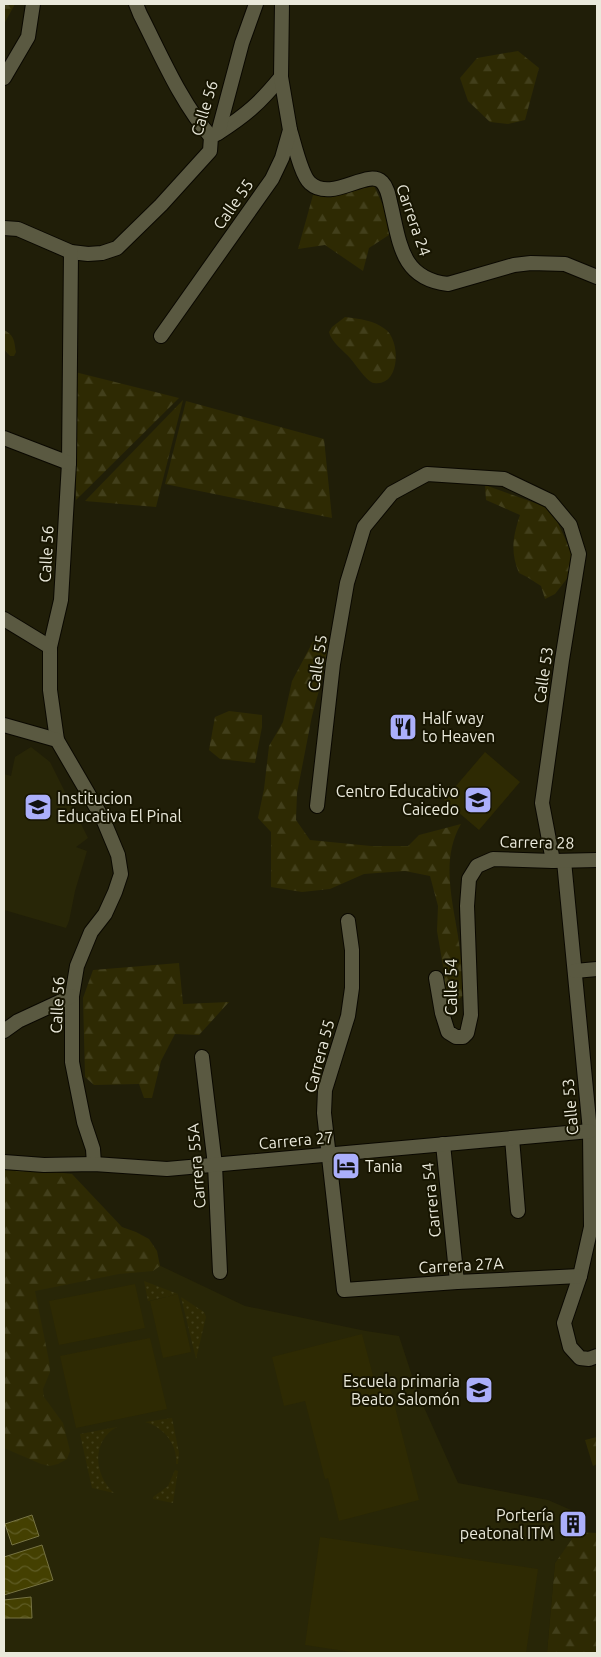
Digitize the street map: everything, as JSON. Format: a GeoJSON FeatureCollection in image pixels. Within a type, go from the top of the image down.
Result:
{"type":"FeatureCollection","features":[{"type":"Feature","properties":{"kind":"street"},"geometry":{"type":"LineString","coordinates":[[4,78],[28,37],[33,4]]}},
{"type":"Feature","properties":{"kind":"street"},"geometry":{"type":"LineString","coordinates":[[136,4],[189,108],[199,123],[215,135],[242,118],[263,99],[281,77]]}},
{"type":"Feature","properties":{"kind":"street","name":"Calle 56"},"geometry":{"type":"LineString","coordinates":[[94,1164],[72,1062],[72,996],[77,966],[91,932],[105,914],[121,874],[118,854],[103,820],[57,740],[50,690],[50,647],[61,600],[69,463],[71,252],[102,253],[117,248],[161,205],[210,150],[256,4]]}},
{"type":"Feature","properties":{"kind":"street","name":"Calle 55"},"geometry":{"type":"LineString","coordinates":[[161,336],[272,179],[282,158],[290,130],[281,77],[282,4]]}},
{"type":"Feature","properties":{"kind":"street","name":"Carrera 24"},"geometry":{"type":"LineString","coordinates":[[290,130],[304,175],[310,183],[319,189],[327,190],[372,178],[382,182],[388,192],[399,240],[407,262],[426,279],[448,284],[514,265],[531,264],[565,264],[597,277]]}},
{"type":"Feature","properties":{"kind":"street"},"geometry":{"type":"LineString","coordinates":[[4,228],[18,229],[71,252]]}},
{"type":"Feature","properties":{"kind":"street"},"geometry":{"type":"LineString","coordinates":[[4,438],[69,463]]}},
{"type":"Feature","properties":{"kind":"street","name":"Calle 55"},"geometry":{"type":"LineString","coordinates":[[317,806],[333,664],[347,583],[364,527],[392,493],[427,474],[504,479],[550,501]]}},
{"type":"Feature","properties":{"kind":"street","name":"Calle 53"},"geometry":{"type":"LineString","coordinates":[[550,501],[570,525],[579,554],[542,803],[559,861],[575,971],[590,1131],[591,1227],[580,1276],[564,1323],[570,1347],[580,1358],[589,1359],[597,1356]]}},
{"type":"Feature","properties":{"kind":"street"},"geometry":{"type":"LineString","coordinates":[[4,619],[50,647]]}},
{"type":"Feature","properties":{"kind":"street"},"geometry":{"type":"LineString","coordinates":[[4,725],[57,740]]}},
{"type":"Feature","properties":{"kind":"street","name":"Carrera 28"},"geometry":{"type":"LineString","coordinates":[[477,866],[493,859],[597,860]]}},
{"type":"Feature","properties":{"kind":"street","name":"Calle 54"},"geometry":{"type":"LineString","coordinates":[[436,978],[442,1013],[448,1032],[456,1037],[463,1037],[467,1033],[471,1015],[467,906],[469,879],[477,866]]}},
{"type":"Feature","properties":{"kind":"street","name":"Carrera 55"},"geometry":{"type":"LineString","coordinates":[[344,1290],[324,1113],[325,1090],[348,1016],[352,988],[352,950],[348,921]]}},
{"type":"Feature","properties":{"kind":"street"},"geometry":{"type":"LineString","coordinates":[[575,971],[597,969]]}},
{"type":"Feature","properties":{"kind":"street"},"geometry":{"type":"LineString","coordinates":[[4,1031],[18,1020],[72,996]]}},
{"type":"Feature","properties":{"kind":"street","name":"Carrera 55A"},"geometry":{"type":"LineString","coordinates":[[202,1058],[215,1164],[220,1272]]}},
{"type":"Feature","properties":{"kind":"street","name":"Carrera 27"},"geometry":{"type":"LineString","coordinates":[[4,1162],[44,1165],[94,1164],[167,1170],[215,1164],[590,1131]]}},
{"type":"Feature","properties":{"kind":"street"},"geometry":{"type":"LineString","coordinates":[[512,1138],[518,1211]]}},
{"type":"Feature","properties":{"kind":"street","name":"Carrera 54"},"geometry":{"type":"LineString","coordinates":[[443,1144],[457,1282]]}},
{"type":"Feature","properties":{"kind":"street","name":"Carrera 27A"},"geometry":{"type":"LineString","coordinates":[[344,1290],[580,1276]]}},
{"type":"Feature","properties":{"kind":"shaded area","name":"Institucion Educativa El Pinal"},"geometry":{"type":"Polygon","coordinates":[[[31,747],[50,762],[88,838],[76,847],[87,851],[66,928],[4,910],[4,774],[11,776],[15,757],[31,747]]]}},
{"type":"Feature","properties":{"kind":"shaded area"},"geometry":{"type":"Polygon","coordinates":[[[144,1258],[245,1306],[399,1336],[418,1394],[458,1483],[548,1500],[578,1513],[577,1534],[555,1563],[547,1653],[8,1653],[4,1648],[4,1430],[13,1282],[144,1258]]]}},
{"type":"Feature","properties":{"kind":"green space"},"geometry":{"type":"Polygon","coordinates":[[[4,4],[15,4],[4,24],[4,4]]]}},
{"type":"Feature","properties":{"kind":"green space"},"geometry":{"type":"Polygon","coordinates":[[[518,51],[539,68],[525,120],[508,124],[490,122],[468,101],[460,78],[477,58],[518,51]]]}},
{"type":"Feature","properties":{"kind":"green space"},"geometry":{"type":"Polygon","coordinates":[[[374,186],[387,214],[392,233],[369,248],[363,271],[325,245],[298,249],[313,195],[334,195],[374,186]]]}},
{"type":"Feature","properties":{"kind":"green space"},"geometry":{"type":"Polygon","coordinates":[[[345,317],[366,320],[376,324],[385,329],[390,335],[396,352],[396,362],[394,371],[383,382],[374,383],[368,380],[330,336],[329,332],[332,327],[345,317]]]}},
{"type":"Feature","properties":{"kind":"green space"},"geometry":{"type":"Polygon","coordinates":[[[4,330],[13,339],[16,352],[14,356],[10,356],[4,349],[4,330]]]}},
{"type":"Feature","properties":{"kind":"green space"},"geometry":{"type":"Polygon","coordinates":[[[75,372],[179,398],[76,500],[75,372]]]}},
{"type":"Feature","properties":{"kind":"green space"},"geometry":{"type":"Polygon","coordinates":[[[183,400],[156,507],[85,501],[183,400]]]}},
{"type":"Feature","properties":{"kind":"green space"},"geometry":{"type":"Polygon","coordinates":[[[186,401],[324,439],[332,518],[165,484],[186,401]]]}},
{"type":"Feature","properties":{"kind":"green space"},"geometry":{"type":"Polygon","coordinates":[[[485,485],[546,507],[557,521],[572,554],[569,576],[555,594],[545,599],[541,586],[519,573],[514,558],[514,544],[520,515],[486,500],[485,485]]]}},
{"type":"Feature","properties":{"kind":"green space"},"geometry":{"type":"Polygon","coordinates":[[[317,634],[330,650],[312,716],[297,793],[296,820],[310,840],[371,846],[408,846],[419,835],[461,824],[451,851],[450,865],[451,893],[465,994],[458,1000],[451,999],[439,983],[444,972],[437,931],[438,906],[430,876],[405,871],[364,874],[330,889],[302,892],[271,887],[271,832],[258,818],[264,789],[269,746],[283,722],[292,681],[317,634]]]}},
{"type":"Feature","properties":{"kind":"green space"},"geometry":{"type":"Polygon","coordinates":[[[229,711],[262,715],[262,727],[255,763],[220,759],[209,750],[215,717],[229,711]]]}},
{"type":"Feature","properties":{"kind":"green space"},"geometry":{"type":"Polygon","coordinates":[[[485,752],[520,782],[479,830],[444,800],[485,752]]]}},
{"type":"Feature","properties":{"kind":"green space"},"geometry":{"type":"Polygon","coordinates":[[[179,963],[183,1004],[229,1002],[199,1035],[175,1034],[161,1061],[152,1098],[144,1098],[139,1084],[94,1085],[85,1077],[83,998],[93,970],[179,963]]]}},
{"type":"Feature","properties":{"kind":"green space"},"geometry":{"type":"Polygon","coordinates":[[[4,1166],[72,1174],[122,1227],[149,1239],[157,1251],[160,1266],[153,1271],[119,1274],[35,1291],[50,1372],[43,1389],[44,1397],[63,1423],[70,1451],[67,1459],[50,1466],[4,1448],[4,1166]]]}},
{"type":"Feature","properties":{"kind":"green space"},"geometry":{"type":"Polygon","coordinates":[[[144,1281],[178,1294],[148,1301],[144,1281]]]}},
{"type":"Feature","properties":{"kind":"green space"},"geometry":{"type":"Polygon","coordinates":[[[135,1284],[145,1328],[59,1345],[49,1301],[135,1284]]]}},
{"type":"Feature","properties":{"kind":"green space"},"geometry":{"type":"Polygon","coordinates":[[[178,1294],[191,1352],[163,1358],[150,1301],[178,1294]]]}},
{"type":"Feature","properties":{"kind":"green space"},"geometry":{"type":"Polygon","coordinates":[[[181,1297],[204,1312],[206,1317],[196,1359],[181,1297]]]}},
{"type":"Feature","properties":{"kind":"green space"},"geometry":{"type":"Polygon","coordinates":[[[362,1334],[375,1383],[388,1380],[419,1500],[339,1521],[328,1478],[325,1479],[305,1401],[284,1406],[272,1357],[362,1334]]]}},
{"type":"Feature","properties":{"kind":"green space"},"geometry":{"type":"Polygon","coordinates":[[[150,1338],[167,1409],[76,1428],[60,1356],[150,1338]]]}},
{"type":"Feature","properties":{"kind":"green space"},"geometry":{"type":"Polygon","coordinates":[[[172,1418],[179,1453],[178,1464],[176,1464],[175,1450],[164,1432],[145,1422],[172,1418]]]}},
{"type":"Feature","properties":{"kind":"green space"},"geometry":{"type":"Polygon","coordinates":[[[117,1427],[103,1441],[99,1449],[98,1458],[102,1477],[114,1493],[92,1488],[80,1434],[117,1427]]]}},
{"type":"Feature","properties":{"kind":"green space"},"geometry":{"type":"Polygon","coordinates":[[[597,1437],[597,1464],[593,1466],[585,1440],[597,1437]]]}},
{"type":"Feature","properties":{"kind":"green space"},"geometry":{"type":"Polygon","coordinates":[[[175,1470],[178,1471],[173,1503],[153,1499],[153,1497],[168,1486],[175,1470]]]}},
{"type":"Feature","properties":{"kind":"green space"},"geometry":{"type":"Polygon","coordinates":[[[577,1532],[597,1533],[597,1653],[547,1653],[555,1563],[577,1532]]]}},
{"type":"Feature","properties":{"kind":"green space"},"geometry":{"type":"Polygon","coordinates":[[[320,1537],[538,1569],[526,1653],[358,1653],[305,1645],[320,1537]]]}},
{"type":"Feature","properties":{"kind":"water"},"geometry":{"type":"Polygon","coordinates":[[[32,1515],[39,1536],[12,1545],[5,1524],[32,1515]]]}},
{"type":"Feature","properties":{"kind":"water"},"geometry":{"type":"Polygon","coordinates":[[[42,1545],[53,1580],[4,1595],[4,1557],[42,1545]]]}},
{"type":"Feature","properties":{"kind":"water"},"geometry":{"type":"Polygon","coordinates":[[[31,1597],[32,1618],[4,1618],[4,1600],[31,1597]]]}},
{"type":"Feature","properties":{"kind":"place","name":"Half way to Heaven"},"geometry":{"type":"Point","coordinates":[403,727]}},
{"type":"Feature","properties":{"kind":"place","name":"Centro Educativo Caicedo"},"geometry":{"type":"Point","coordinates":[478,800]}},
{"type":"Feature","properties":{"kind":"place","name":"Institucion Educativa El Pinal"},"geometry":{"type":"Point","coordinates":[38,807]}},
{"type":"Feature","properties":{"kind":"place","name":"Tania"},"geometry":{"type":"Point","coordinates":[346,1166]}},
{"type":"Feature","properties":{"kind":"place","name":"Escuela primaria Beato Salomón"},"geometry":{"type":"Point","coordinates":[479,1390]}},
{"type":"Feature","properties":{"kind":"place","name":"Portería peatonal ITM"},"geometry":{"type":"Point","coordinates":[573,1524]}}]}
